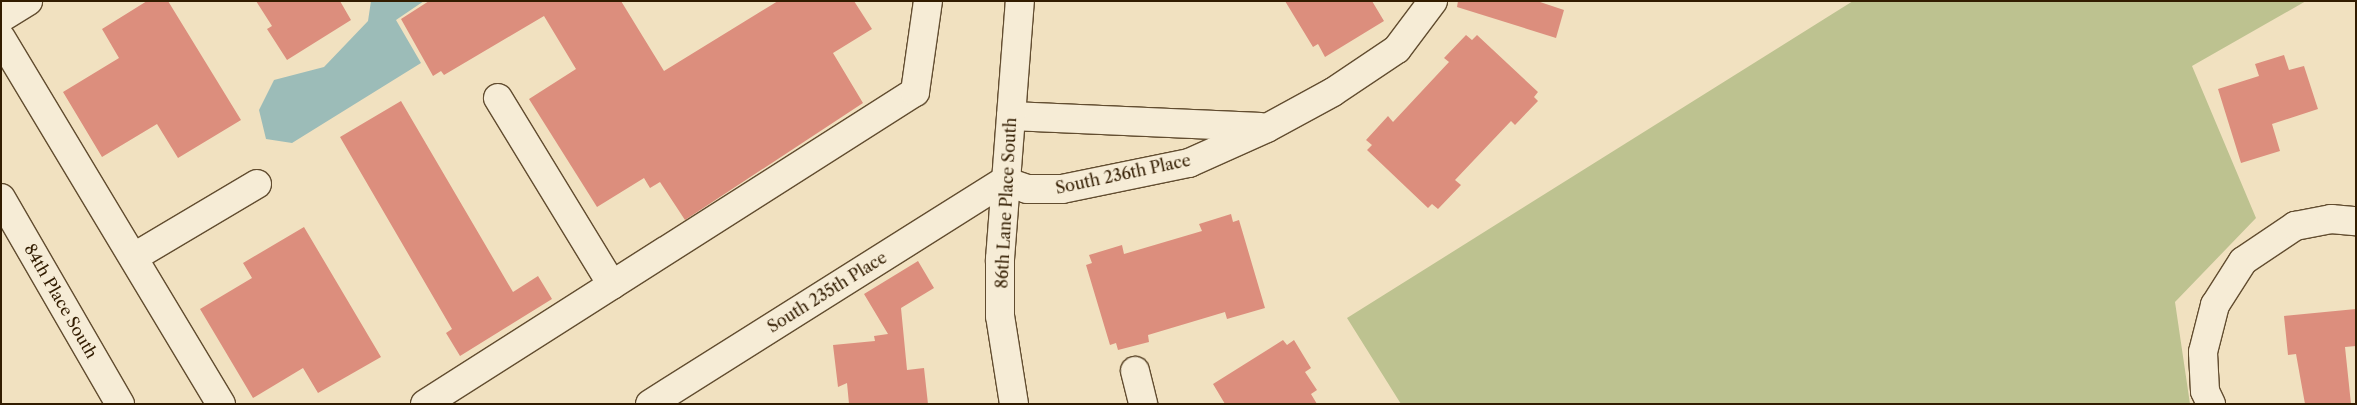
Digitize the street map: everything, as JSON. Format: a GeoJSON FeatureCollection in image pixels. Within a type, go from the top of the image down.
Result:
{"type":"FeatureCollection","features":[{"type":"Feature","properties":{"kind":"street"},"geometry":{"type":"LineString","coordinates":[[1,18],[28,1]]}},
{"type":"Feature","properties":{"kind":"street"},"geometry":{"type":"LineString","coordinates":[[425,404],[915,92],[928,1]]}},
{"type":"Feature","properties":{"kind":"street","name":"86th Lane Place South"},"geometry":{"type":"LineString","coordinates":[[1014,404],[1000,316],[1004,181],[1020,1]]}},
{"type":"Feature","properties":{"kind":"street","name":"South 236th Place"},"geometry":{"type":"LineString","coordinates":[[1004,181],[1027,189],[1062,190],[1188,163],[1268,128],[1333,92],[1397,49],[1433,1]]}},
{"type":"Feature","properties":{"kind":"street"},"geometry":{"type":"LineString","coordinates":[[1,38],[134,257],[220,404]]}},
{"type":"Feature","properties":{"kind":"street"},"geometry":{"type":"LineString","coordinates":[[498,98],[612,285]]}},
{"type":"Feature","properties":{"kind":"street"},"geometry":{"type":"LineString","coordinates":[[1011,116],[1268,128]]}},
{"type":"Feature","properties":{"kind":"street","name":"South 235th Place"},"geometry":{"type":"LineString","coordinates":[[650,404],[1004,181]]}},
{"type":"Feature","properties":{"kind":"street"},"geometry":{"type":"LineString","coordinates":[[134,257],[257,184]]}},
{"type":"Feature","properties":{"kind":"street","name":"84th Place South"},"geometry":{"type":"LineString","coordinates":[[1,198],[120,404]]}},
{"type":"Feature","properties":{"kind":"street"},"geometry":{"type":"LineString","coordinates":[[2212,404],[2205,391],[2203,352],[2215,304],[2243,261],[2296,226],[2331,219],[2356,221]]}},
{"type":"Feature","properties":{"kind":"street"},"geometry":{"type":"LineString","coordinates":[[1134,371],[1143,404]]}},
{"type":"Feature","properties":{"kind":"green space"},"geometry":{"type":"Polygon","coordinates":[[[1853,1],[2306,1],[2192,66],[2256,218],[2175,302],[2190,404],[1401,404],[1347,318],[1853,1]]]}},
{"type":"Feature","properties":{"kind":"water"},"geometry":{"type":"Polygon","coordinates":[[[371,1],[424,1],[396,20],[421,63],[292,143],[266,139],[259,110],[274,80],[324,67],[368,21],[371,1]]]}},
{"type":"Feature","properties":{"kind":"building"},"geometry":{"type":"Polygon","coordinates":[[[147,1],[168,1],[241,120],[178,158],[157,124],[102,157],[63,92],[119,58],[102,29],[147,1]]]}},
{"type":"Feature","properties":{"kind":"building"},"geometry":{"type":"Polygon","coordinates":[[[256,1],[340,1],[351,20],[287,60],[267,29],[272,26],[256,1]]]}},
{"type":"Feature","properties":{"kind":"building"},"geometry":{"type":"Polygon","coordinates":[[[429,1],[621,1],[664,71],[778,1],[854,1],[872,29],[833,53],[863,103],[685,220],[660,182],[650,188],[644,178],[597,207],[529,99],[576,69],[544,16],[444,75],[441,71],[433,76],[401,19],[429,1]]]}},
{"type":"Feature","properties":{"kind":"building"},"geometry":{"type":"Polygon","coordinates":[[[1285,1],[1372,1],[1384,21],[1325,57],[1318,44],[1313,47],[1285,1]]]}},
{"type":"Feature","properties":{"kind":"building"},"geometry":{"type":"Polygon","coordinates":[[[1458,1],[1537,1],[1564,10],[1556,38],[1457,7],[1458,1]]]}},
{"type":"Feature","properties":{"kind":"building"},"geometry":{"type":"Polygon","coordinates":[[[1466,35],[1472,40],[1477,35],[1538,92],[1534,97],[1538,101],[1515,125],[1511,121],[1455,180],[1461,185],[1438,209],[1432,204],[1428,208],[1367,150],[1372,145],[1366,140],[1388,116],[1393,122],[1449,62],[1444,58],[1466,35]]]}},
{"type":"Feature","properties":{"kind":"building"},"geometry":{"type":"Polygon","coordinates":[[[2284,55],[2289,70],[2304,66],[2318,109],[2272,124],[2280,151],[2241,163],[2218,89],[2259,76],[2255,64],[2284,55]]]}},
{"type":"Feature","properties":{"kind":"building"},"geometry":{"type":"Polygon","coordinates":[[[401,101],[513,292],[538,276],[552,299],[460,356],[446,333],[452,329],[340,137],[401,101]]]}},
{"type":"Feature","properties":{"kind":"building"},"geometry":{"type":"Polygon","coordinates":[[[1231,214],[1233,222],[1239,220],[1265,308],[1227,319],[1225,312],[1148,335],[1149,342],[1118,350],[1116,343],[1110,345],[1086,265],[1092,263],[1089,255],[1122,245],[1124,254],[1202,231],[1199,224],[1231,214]]]}},
{"type":"Feature","properties":{"kind":"building"},"geometry":{"type":"Polygon","coordinates":[[[304,227],[381,357],[318,393],[303,368],[253,398],[200,309],[252,278],[243,263],[304,227]]]}},
{"type":"Feature","properties":{"kind":"building"},"geometry":{"type":"Polygon","coordinates":[[[918,261],[934,288],[901,308],[907,370],[924,368],[928,404],[849,404],[847,383],[838,387],[833,345],[875,341],[874,336],[888,334],[864,294],[918,261]]]}},
{"type":"Feature","properties":{"kind":"building"},"geometry":{"type":"Polygon","coordinates":[[[2356,309],[2356,346],[2345,347],[2351,404],[2305,404],[2296,354],[2288,355],[2284,316],[2356,309]]]}},
{"type":"Feature","properties":{"kind":"building"},"geometry":{"type":"Polygon","coordinates":[[[1283,340],[1287,345],[1294,340],[1311,368],[1305,372],[1317,390],[1311,394],[1317,404],[1225,404],[1213,384],[1283,340]]]}}]}
